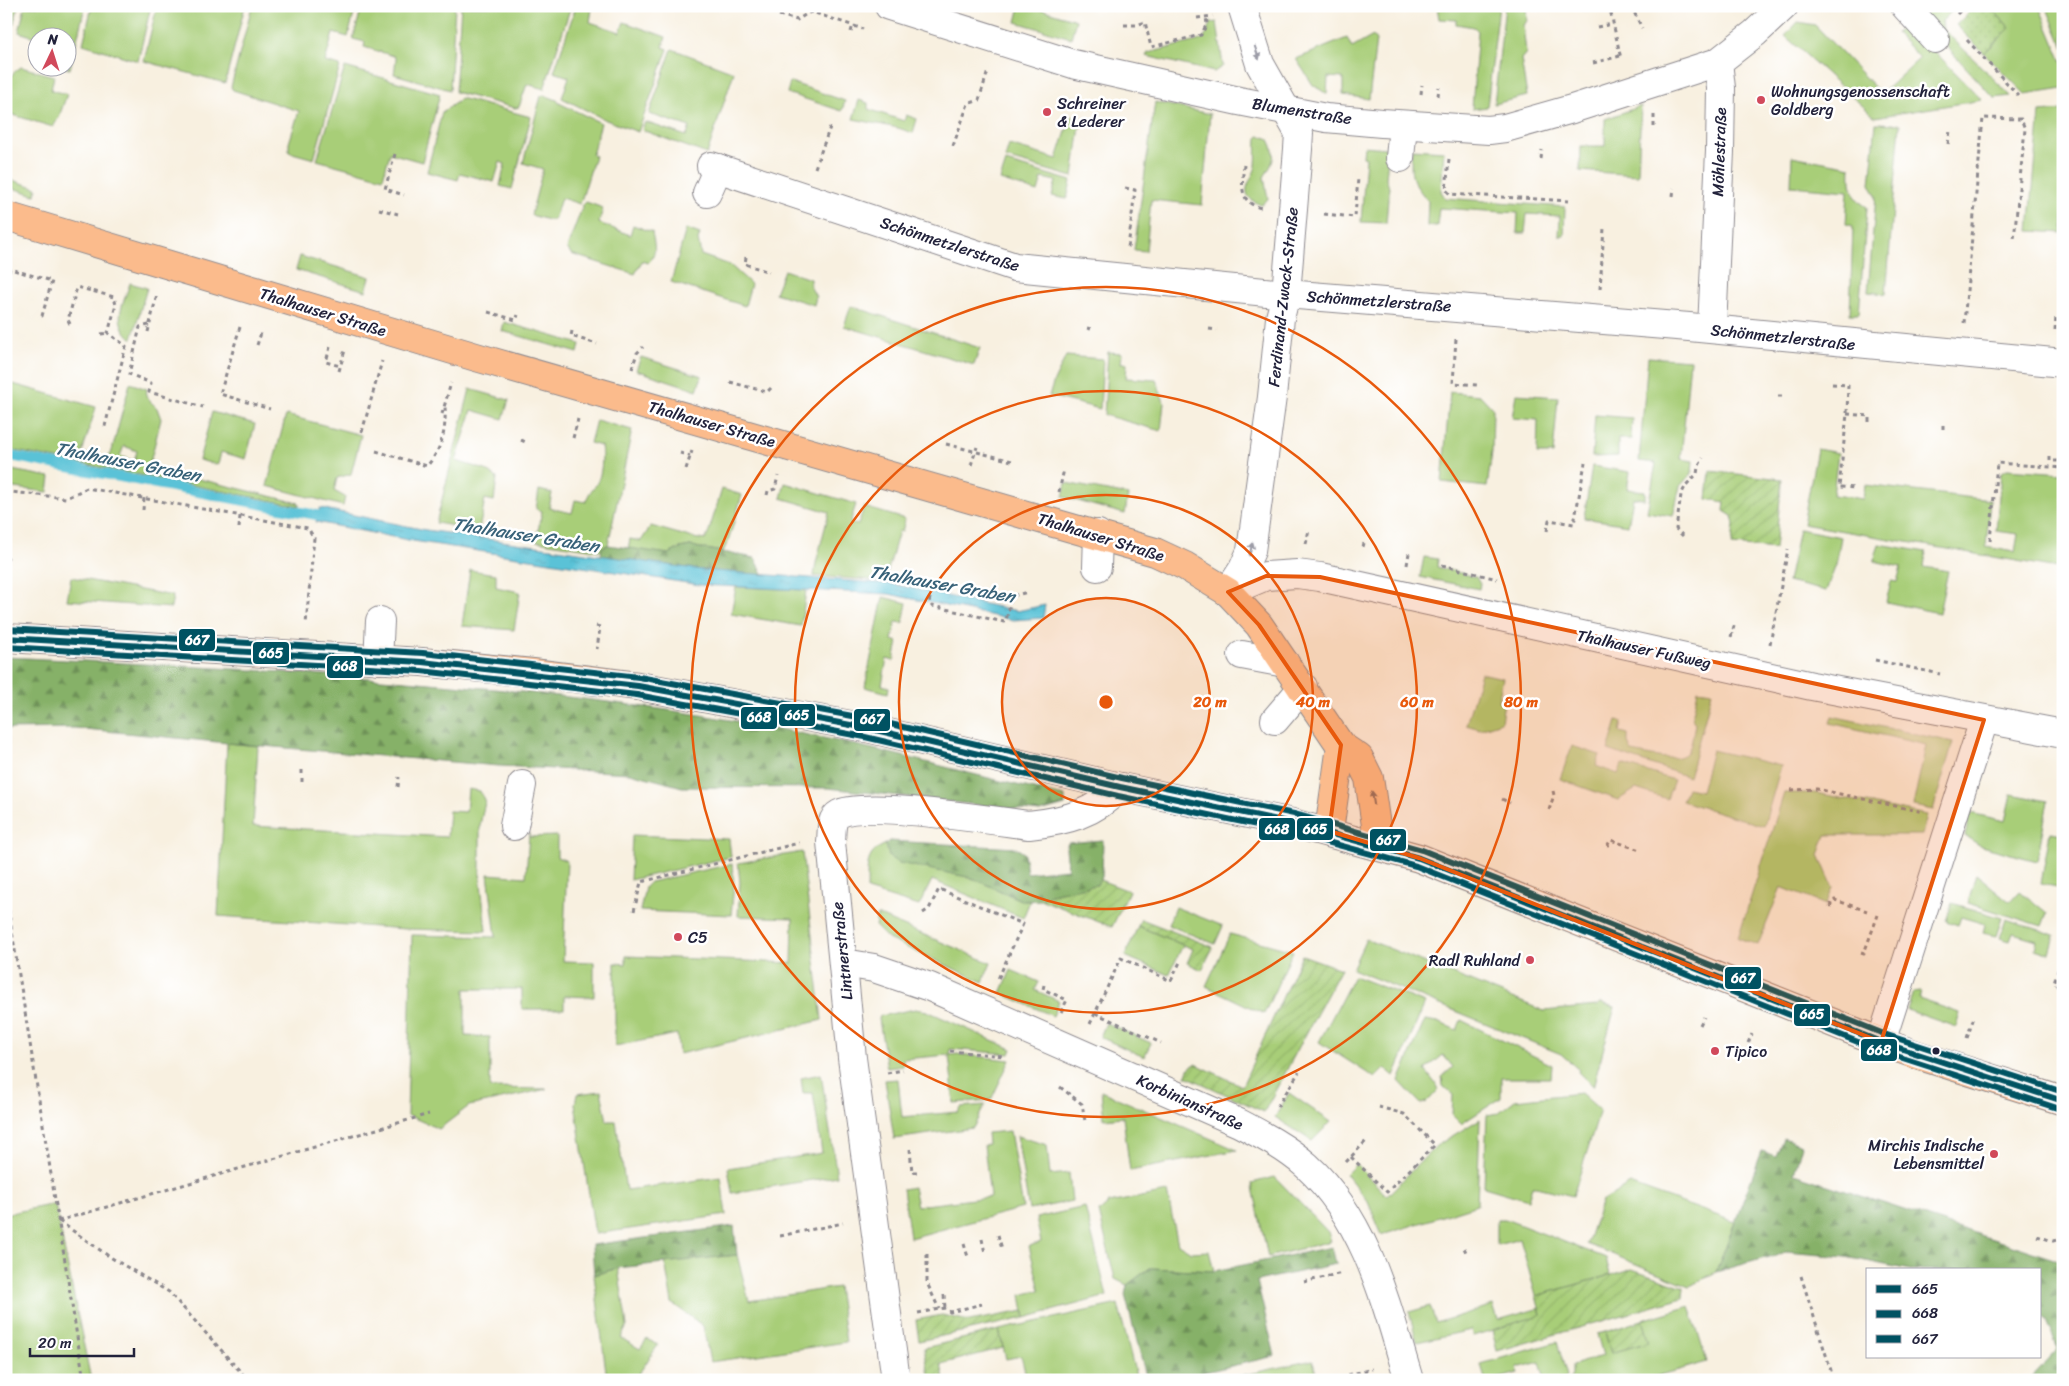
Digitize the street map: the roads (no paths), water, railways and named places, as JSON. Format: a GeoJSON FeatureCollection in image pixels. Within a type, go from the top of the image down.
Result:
{"type":"FeatureCollection","features":[{"type":"Feature","properties":{"kind":"main road","name":"Thalhauser Straße"},"geometry":{"type":"LineString","coordinates":[[6,216],[476,357],[1098,534],[1155,552],[1185,566],[1228,592],[1259,625],[1341,746],[1359,758],[1369,778],[1379,846]]}},
{"type":"Feature","properties":{"kind":"main road"},"geometry":{"type":"LineString","coordinates":[[6,638],[378,660],[533,673],[638,686],[867,728],[1120,787],[1329,832],[1418,858],[1513,894],[1675,962],[1881,1042],[1925,1058],[2063,1101]]}},
{"type":"Feature","properties":{"kind":"main road"},"geometry":{"type":"LineString","coordinates":[[1329,832],[1341,746]]}},
{"type":"Feature","properties":{"kind":"street","name":"Blumenstraße"},"geometry":{"type":"LineString","coordinates":[[889,6],[1073,64],[1288,111],[1326,118],[1403,125],[1469,129],[1505,128],[1572,109],[1718,62]]}},
{"type":"Feature","properties":{"kind":"street","name":"Ferdinand-Zwack-Straße"},"geometry":{"type":"LineString","coordinates":[[1228,592],[1243,569],[1251,551],[1272,397],[1280,318],[1286,294],[1299,133],[1260,64],[1242,6]]}},
{"type":"Feature","properties":{"kind":"street"},"geometry":{"type":"LineString","coordinates":[[1718,62],[1755,33],[1784,6]]}},
{"type":"Feature","properties":{"kind":"street"},"geometry":{"type":"LineString","coordinates":[[1905,6],[1935,39]]}},
{"type":"Feature","properties":{"kind":"street","name":"Möhlestraße"},"geometry":{"type":"LineString","coordinates":[[1712,330],[1720,134],[1721,88],[1718,62]]}},
{"type":"Feature","properties":{"kind":"street"},"geometry":{"type":"LineString","coordinates":[[1400,158],[1403,125]]}},
{"type":"Feature","properties":{"kind":"street","name":"Schönmetzlerstraße"},"geometry":{"type":"LineString","coordinates":[[707,193],[715,167],[1015,268],[1286,294],[1712,330],[2063,364]]}},
{"type":"Feature","properties":{"kind":"street"},"geometry":{"type":"LineString","coordinates":[[1097,567],[1098,534]]}},
{"type":"Feature","properties":{"kind":"street","name":"Thalhauser Fußweg"},"geometry":{"type":"LineString","coordinates":[[1228,592],[1266,576],[1284,574],[1320,577],[1818,687],[2063,734]]}},
{"type":"Feature","properties":{"kind":"street"},"geometry":{"type":"LineString","coordinates":[[378,660],[380,621]]}},
{"type":"Feature","properties":{"kind":"street"},"geometry":{"type":"LineString","coordinates":[[1242,655],[1285,663]]}},
{"type":"Feature","properties":{"kind":"street"},"geometry":{"type":"LineString","coordinates":[[1275,720],[1303,688]]}},
{"type":"Feature","properties":{"kind":"street"},"geometry":{"type":"LineString","coordinates":[[1881,1042],[1984,720]]}},
{"type":"Feature","properties":{"kind":"street"},"geometry":{"type":"LineString","coordinates":[[514,826],[522,785]]}},
{"type":"Feature","properties":{"kind":"street","name":"Lintnerstraße"},"geometry":{"type":"LineString","coordinates":[[896,1380],[852,1058],[831,842],[833,822],[839,814],[858,809],[881,809],[1030,825],[1062,820],[1094,809],[1107,800],[1120,787]]}},
{"type":"Feature","properties":{"kind":"street","name":"Korbinianstraße"},"geometry":{"type":"LineString","coordinates":[[844,963],[874,968],[930,987],[1239,1123],[1296,1157],[1331,1192],[1344,1210],[1365,1249],[1376,1275],[1409,1380]]}},
{"type":"Feature","properties":{"kind":"water"},"geometry":{"type":"Polygon","coordinates":[[[320,508],[426,530],[702,570],[892,584],[1017,611],[1045,605],[1043,618],[1013,620],[889,594],[700,585],[413,541],[316,522],[320,508]]]}},
{"type":"Feature","properties":{"kind":"waterway","name":"Thalhauser Graben"},"geometry":{"type":"LineString","coordinates":[[6,455],[332,518]]}},
{"type":"Feature","properties":{"kind":"place","name":"Wohnungsgenossenschaft Goldberg"},"geometry":{"type":"Point","coordinates":[1761,100]}},
{"type":"Feature","properties":{"kind":"place","name":"Schreiner & Lederer"},"geometry":{"type":"Point","coordinates":[1047,112]}},
{"type":"Feature","properties":{"kind":"place","name":"C5"},"geometry":{"type":"Point","coordinates":[678,937]}},
{"type":"Feature","properties":{"kind":"place","name":"Radl Ruhland"},"geometry":{"type":"Point","coordinates":[1530,960]}},
{"type":"Feature","properties":{"kind":"place","name":"Tipico"},"geometry":{"type":"Point","coordinates":[1715,1051]}},
{"type":"Feature","properties":{"kind":"place","name":"Mirchis Indische Lebensmittel"},"geometry":{"type":"Point","coordinates":[1994,1154]}}]}
